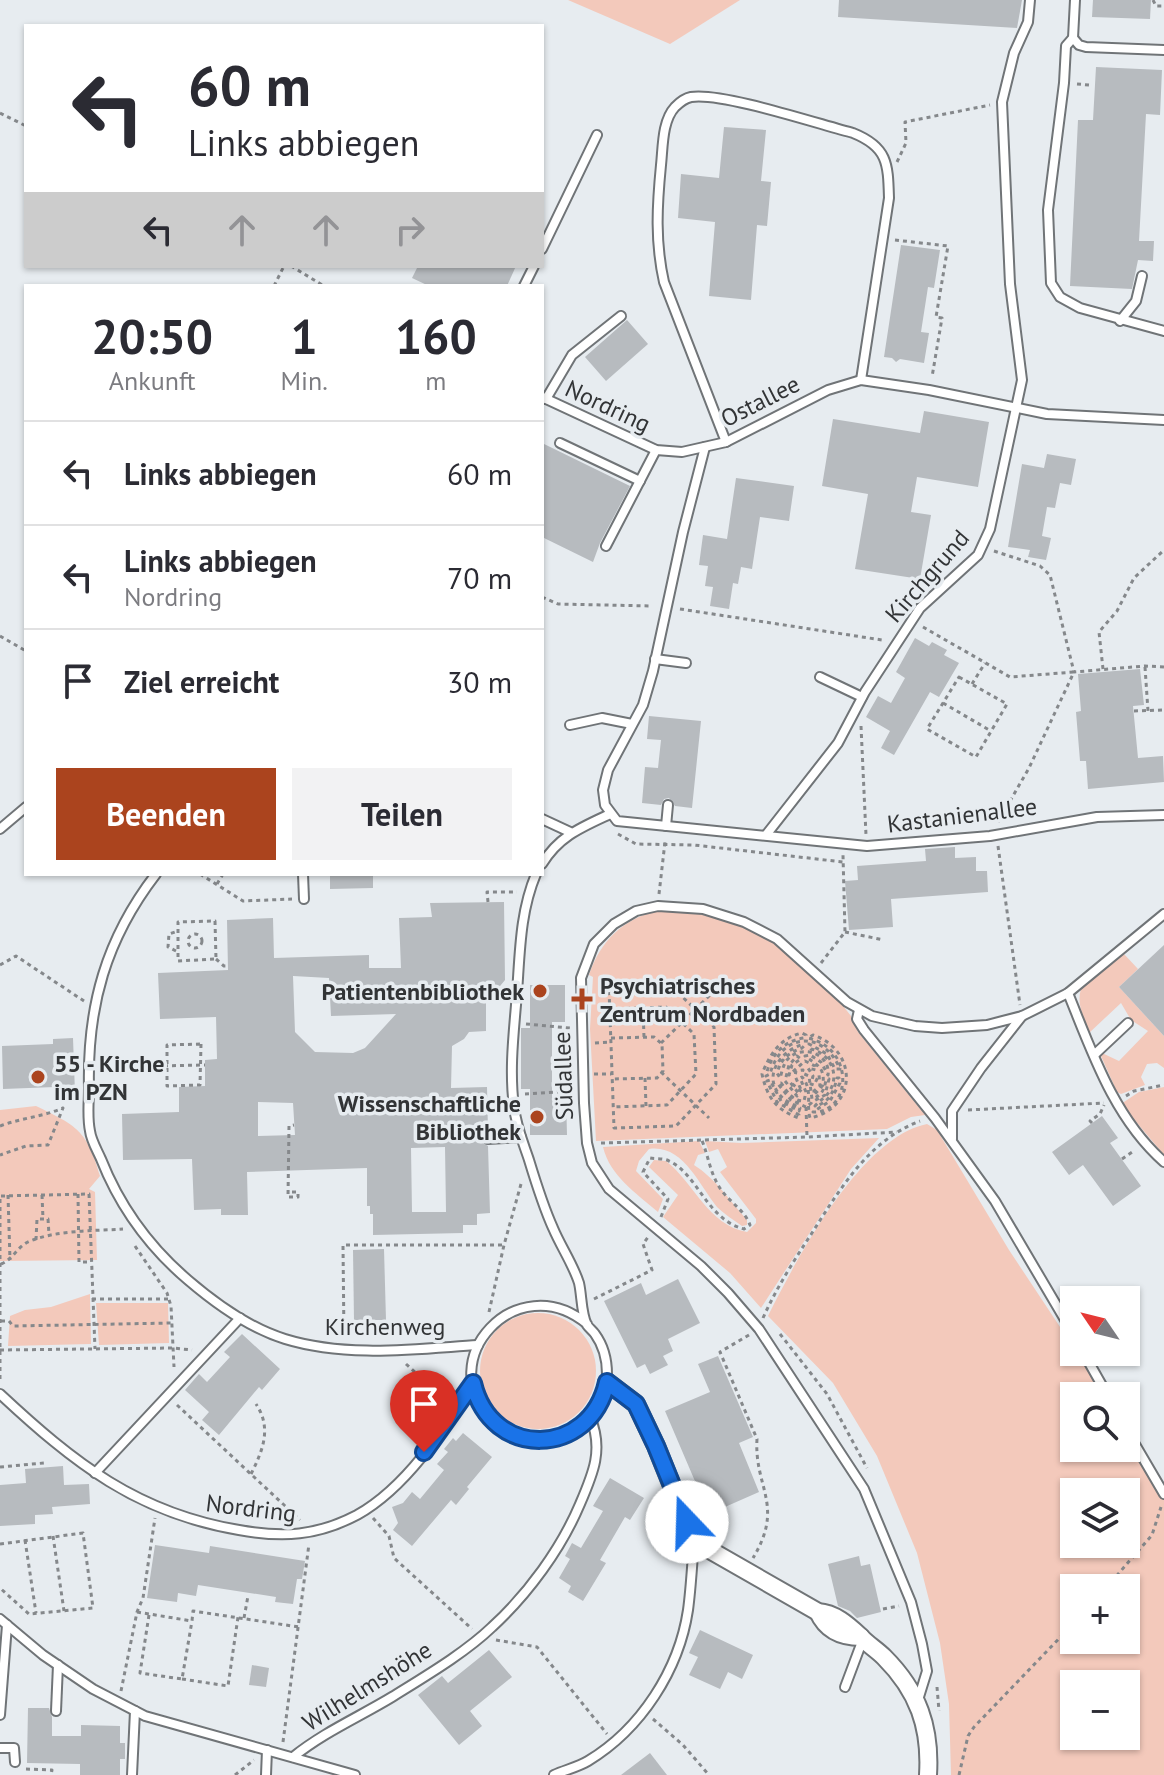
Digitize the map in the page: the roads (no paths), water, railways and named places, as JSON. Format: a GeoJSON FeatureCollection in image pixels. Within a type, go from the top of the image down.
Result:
{"type":"FeatureCollection","features":[{"type":"Feature","properties":{"kind":"street"},"geometry":{"type":"LineString","coordinates":[[607,1382],[629,1397],[643,1417],[681,1502],[694,1541],[818,1612],[829,1613],[862,1638],[902,1676],[918,1701],[930,1754],[928,1775]]}},
{"type":"Feature","properties":{"kind":"lane","name":"Kirchgrund"},"geometry":{"type":"LineString","coordinates":[[766,835],[838,743],[862,697],[920,608],[983,548],[995,511],[1022,380],[1010,284],[1002,102],[1014,53],[1028,22],[1030,0]]}},
{"type":"Feature","properties":{"kind":"lane"},"geometry":{"type":"LineString","coordinates":[[1075,0],[1073,38],[1066,46],[1048,210],[1049,275],[1054,291],[1068,303],[1120,321],[1164,331]]}},
{"type":"Feature","properties":{"kind":"lane"},"geometry":{"type":"LineString","coordinates":[[1073,38],[1086,47],[1164,50]]}},
{"type":"Feature","properties":{"kind":"lane"},"geometry":{"type":"LineString","coordinates":[[726,442],[664,282],[658,257],[656,217],[668,117],[677,105],[689,97],[742,103],[867,138],[877,146],[888,169],[889,198],[861,380]]}},
{"type":"Feature","properties":{"kind":"lane"},"geometry":{"type":"LineString","coordinates":[[544,245],[597,135]]}},
{"type":"Feature","properties":{"kind":"lane"},"geometry":{"type":"LineString","coordinates":[[1120,321],[1136,301],[1142,276]]}},
{"type":"Feature","properties":{"kind":"lane"},"geometry":{"type":"LineString","coordinates":[[544,398],[572,355],[621,316]]}},
{"type":"Feature","properties":{"kind":"lane","name":"Ostallee"},"geometry":{"type":"LineString","coordinates":[[610,814],[603,790],[608,770],[643,705],[705,447],[726,442],[828,390],[861,380],[1047,414],[1164,420]]}},
{"type":"Feature","properties":{"kind":"lane","name":"Nordring"},"geometry":{"type":"LineString","coordinates":[[544,398],[656,450],[682,452],[705,447]]}},
{"type":"Feature","properties":{"kind":"lane"},"geometry":{"type":"LineString","coordinates":[[560,443],[640,481]]}},
{"type":"Feature","properties":{"kind":"lane"},"geometry":{"type":"LineString","coordinates":[[606,546],[656,450]]}},
{"type":"Feature","properties":{"kind":"lane"},"geometry":{"type":"LineString","coordinates":[[655,659],[686,663]]}},
{"type":"Feature","properties":{"kind":"lane"},"geometry":{"type":"LineString","coordinates":[[820,677],[862,697]]}},
{"type":"Feature","properties":{"kind":"lane"},"geometry":{"type":"LineString","coordinates":[[570,725],[602,718],[632,724]]}},
{"type":"Feature","properties":{"kind":"lane"},"geometry":{"type":"LineString","coordinates":[[666,826],[668,805]]}},
{"type":"Feature","properties":{"kind":"lane"},"geometry":{"type":"LineString","coordinates":[[0,829],[24,809]]}},
{"type":"Feature","properties":{"kind":"lane"},"geometry":{"type":"LineString","coordinates":[[544,861],[570,832],[610,814],[617,821],[626,823],[766,835]]}},
{"type":"Feature","properties":{"kind":"lane","name":"Kastanienallee"},"geometry":{"type":"LineString","coordinates":[[766,835],[867,846],[993,835],[1097,817],[1164,815]]}},
{"type":"Feature","properties":{"kind":"lane"},"geometry":{"type":"LineString","coordinates":[[544,820],[570,832]]}},
{"type":"Feature","properties":{"kind":"lane","name":"Kirchenweg"},"geometry":{"type":"LineString","coordinates":[[154,876],[116,936],[100,976],[88,1067],[90,1131],[111,1183],[137,1228],[172,1267],[212,1301],[283,1339],[344,1350],[478,1345]]}},
{"type":"Feature","properties":{"kind":"lane"},"geometry":{"type":"LineString","coordinates":[[303,876],[304,899]]}},
{"type":"Feature","properties":{"kind":"lane"},"geometry":{"type":"LineString","coordinates":[[535,876],[528,892],[520,943],[513,1094],[521,1137],[543,1205],[575,1274],[587,1324],[604,1352],[607,1382],[601,1402],[590,1417],[561,1437],[539,1440],[519,1437],[490,1419],[478,1401],[473,1383],[473,1364],[478,1345],[492,1325],[517,1309],[536,1305],[559,1308],[587,1324]]}},
{"type":"Feature","properties":{"kind":"lane","name":"Südallee"},"geometry":{"type":"LineString","coordinates":[[918,1701],[927,1671],[911,1602],[864,1489],[759,1329],[719,1284],[609,1189],[592,1163],[587,1143],[583,1089],[581,978],[594,944],[614,924],[636,911],[658,906],[703,909],[744,922],[777,939],[859,1010],[857,1019],[864,1030],[952,1140],[995,1201],[1060,1310]]}},
{"type":"Feature","properties":{"kind":"lane"},"geometry":{"type":"LineString","coordinates":[[859,1010],[894,1023],[942,1028],[987,1025],[1022,1016],[1068,993],[1164,914]]}},
{"type":"Feature","properties":{"kind":"lane"},"geometry":{"type":"LineString","coordinates":[[1068,993],[1116,1102],[1148,1148],[1164,1162]]}},
{"type":"Feature","properties":{"kind":"lane"},"geometry":{"type":"LineString","coordinates":[[952,1140],[952,1111],[1022,1016]]}},
{"type":"Feature","properties":{"kind":"lane"},"geometry":{"type":"LineString","coordinates":[[1094,1055],[1128,1023]]}},
{"type":"Feature","properties":{"kind":"lane"},"geometry":{"type":"LineString","coordinates":[[488,1139],[521,1137]]}},
{"type":"Feature","properties":{"kind":"lane"},"geometry":{"type":"LineString","coordinates":[[95,1473],[240,1318]]}},
{"type":"Feature","properties":{"kind":"lane","name":"Nordring"},"geometry":{"type":"LineString","coordinates":[[0,1394],[65,1452],[95,1473],[156,1507],[201,1524],[292,1536],[310,1533],[365,1509],[383,1496],[412,1467],[473,1383]]}},
{"type":"Feature","properties":{"kind":"lane","name":"Wilhelmshöhe"},"geometry":{"type":"LineString","coordinates":[[3,1622],[93,1689],[135,1711],[190,1731],[293,1757],[312,1741],[391,1697],[480,1637],[522,1596],[573,1521],[597,1458],[596,1431],[590,1417]]}},
{"type":"Feature","properties":{"kind":"lane"},"geometry":{"type":"LineString","coordinates":[[1140,1453],[1164,1494]]}},
{"type":"Feature","properties":{"kind":"lane"},"geometry":{"type":"LineString","coordinates":[[554,1775],[588,1761],[614,1741],[644,1711],[672,1665],[688,1611],[694,1541]]}},
{"type":"Feature","properties":{"kind":"lane"},"geometry":{"type":"LineString","coordinates":[[0,1715],[3,1622]]}},
{"type":"Feature","properties":{"kind":"lane"},"geometry":{"type":"LineString","coordinates":[[845,1687],[862,1638]]}},
{"type":"Feature","properties":{"kind":"lane"},"geometry":{"type":"LineString","coordinates":[[56,1711],[58,1665]]}},
{"type":"Feature","properties":{"kind":"lane"},"geometry":{"type":"LineString","coordinates":[[132,1775],[135,1711]]}},
{"type":"Feature","properties":{"kind":"lane"},"geometry":{"type":"LineString","coordinates":[[0,1748],[14,1748],[15,1766]]}},
{"type":"Feature","properties":{"kind":"lane"},"geometry":{"type":"LineString","coordinates":[[266,1775],[267,1750]]}},
{"type":"Feature","properties":{"kind":"lane"},"geometry":{"type":"LineString","coordinates":[[293,1757],[355,1775]]}},
{"type":"Feature","properties":{"kind":"place","name":"Patientenbibliothek"},"geometry":{"type":"Point","coordinates":[540,991]}},
{"type":"Feature","properties":{"kind":"place","name":"Psychiatrisches Zentrum Nordbaden"},"geometry":{"type":"Point","coordinates":[582,999]}},
{"type":"Feature","properties":{"kind":"place","name":"55 - Kirche im PZN"},"geometry":{"type":"Point","coordinates":[38,1077]}},
{"type":"Feature","properties":{"kind":"place","name":"Wissenschaftliche Bibliothek"},"geometry":{"type":"Point","coordinates":[537,1117]}}]}
